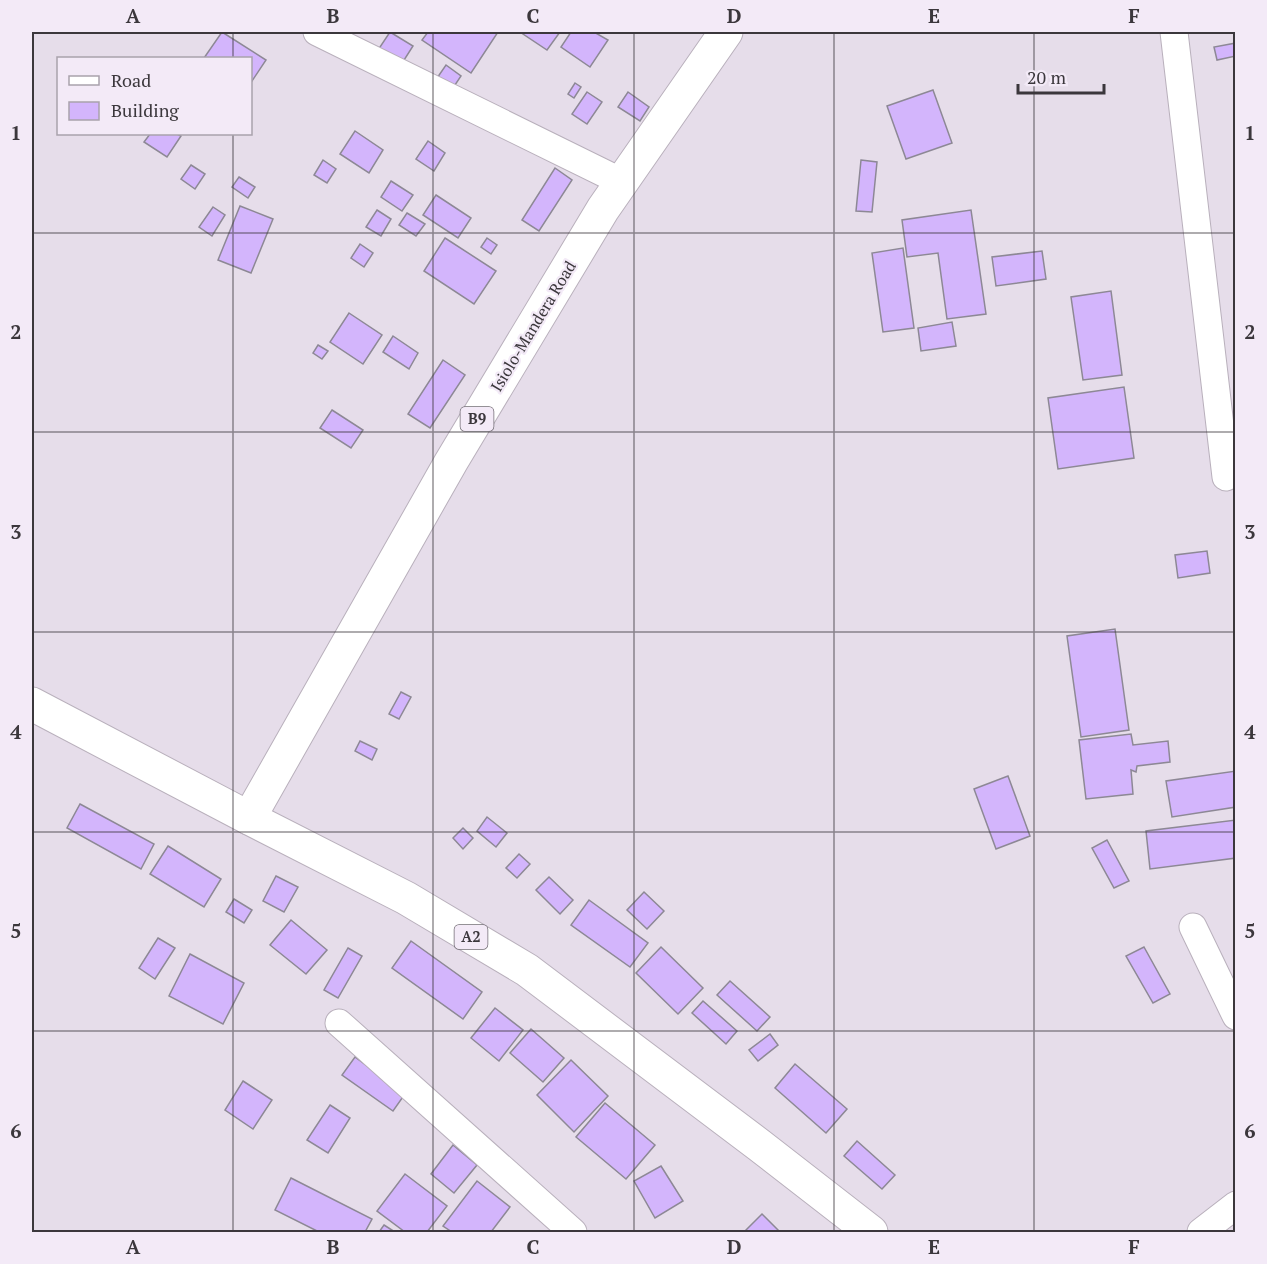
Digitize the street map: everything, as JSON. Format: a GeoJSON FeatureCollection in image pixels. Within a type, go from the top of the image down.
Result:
{"type":"FeatureCollection","features":[{"type":"Feature","properties":{"kind":"highway","name":"Isiolo-Mandera Road"},"geometry":{"type":"LineString","coordinates":[[249,818],[451,462],[597,219],[726,32]]}},
{"type":"Feature","properties":{"kind":"highway","name":"A2"},"geometry":{"type":"LineString","coordinates":[[32,704],[406,898],[527,970],[759,1145],[871,1233]]}},
{"type":"Feature","properties":{"kind":"street"},"geometry":{"type":"LineString","coordinates":[[317,32],[622,182]]}},
{"type":"Feature","properties":{"kind":"street"},"geometry":{"type":"LineString","coordinates":[[1174,32],[1226,477]]}},
{"type":"Feature","properties":{"kind":"street"},"geometry":{"type":"LineString","coordinates":[[1192,927],[1236,1016]]}},
{"type":"Feature","properties":{"kind":"street"},"geometry":{"type":"LineString","coordinates":[[339,1023],[573,1233]]}},
{"type":"Feature","properties":{"kind":"street"},"geometry":{"type":"LineString","coordinates":[[1201,1233],[1236,1205]]}},
{"type":"Feature","properties":{"kind":"building"},"geometry":{"type":"Polygon","coordinates":[[[222,32],[266,60],[252,81],[252,57],[205,57],[222,32]]]}},
{"type":"Feature","properties":{"kind":"building"},"geometry":{"type":"Polygon","coordinates":[[[390,32],[413,46],[399,68],[376,53],[390,32]]]}},
{"type":"Feature","properties":{"kind":"building"},"geometry":{"type":"Polygon","coordinates":[[[428,32],[498,32],[471,73],[422,40],[428,32]]]}},
{"type":"Feature","properties":{"kind":"building"},"geometry":{"type":"Polygon","coordinates":[[[520,32],[560,32],[547,50],[520,32]]]}},
{"type":"Feature","properties":{"kind":"building"},"geometry":{"type":"Polygon","coordinates":[[[571,32],[594,32],[608,40],[590,67],[561,47],[571,32]]]}},
{"type":"Feature","properties":{"kind":"building"},"geometry":{"type":"Polygon","coordinates":[[[1236,43],[1236,56],[1217,60],[1214,47],[1236,43]]]}},
{"type":"Feature","properties":{"kind":"building"},"geometry":{"type":"Polygon","coordinates":[[[446,65],[461,76],[451,91],[435,81],[446,65]]]}},
{"type":"Feature","properties":{"kind":"building"},"geometry":{"type":"Polygon","coordinates":[[[575,83],[581,87],[574,98],[568,94],[575,83]]]}},
{"type":"Feature","properties":{"kind":"building"},"geometry":{"type":"Polygon","coordinates":[[[933,90],[952,143],[906,159],[887,106],[933,90]]]}},
{"type":"Feature","properties":{"kind":"building"},"geometry":{"type":"Polygon","coordinates":[[[587,92],[602,102],[587,124],[572,114],[587,92]]]}},
{"type":"Feature","properties":{"kind":"building"},"geometry":{"type":"Polygon","coordinates":[[[628,92],[649,107],[640,121],[618,107],[628,92]]]}},
{"type":"Feature","properties":{"kind":"building"},"geometry":{"type":"Polygon","coordinates":[[[355,131],[383,150],[369,173],[340,154],[355,131]]]}},
{"type":"Feature","properties":{"kind":"building"},"geometry":{"type":"Polygon","coordinates":[[[149,135],[181,136],[167,157],[144,142],[149,135]]]}},
{"type":"Feature","properties":{"kind":"building"},"geometry":{"type":"Polygon","coordinates":[[[428,141],[445,153],[434,171],[416,159],[428,141]]]}},
{"type":"Feature","properties":{"kind":"building"},"geometry":{"type":"Polygon","coordinates":[[[323,160],[336,169],[327,183],[314,175],[323,160]]]}},
{"type":"Feature","properties":{"kind":"building"},"geometry":{"type":"Polygon","coordinates":[[[861,160],[877,162],[872,212],[856,211],[861,160]]]}},
{"type":"Feature","properties":{"kind":"building"},"geometry":{"type":"Polygon","coordinates":[[[191,165],[205,174],[195,189],[181,179],[191,165]]]}},
{"type":"Feature","properties":{"kind":"building"},"geometry":{"type":"Polygon","coordinates":[[[555,168],[572,180],[539,231],[522,220],[555,168]]]}},
{"type":"Feature","properties":{"kind":"building"},"geometry":{"type":"Polygon","coordinates":[[[239,177],[255,187],[248,198],[232,187],[239,177]]]}},
{"type":"Feature","properties":{"kind":"building"},"geometry":{"type":"Polygon","coordinates":[[[391,181],[413,195],[402,211],[381,197],[391,181]]]}},
{"type":"Feature","properties":{"kind":"building"},"geometry":{"type":"Polygon","coordinates":[[[436,195],[471,218],[458,238],[423,215],[436,195]]]}},
{"type":"Feature","properties":{"kind":"building"},"geometry":{"type":"Polygon","coordinates":[[[240,206],[273,219],[251,273],[218,260],[240,206]]]}},
{"type":"Feature","properties":{"kind":"building"},"geometry":{"type":"Polygon","coordinates":[[[213,207],[225,215],[212,236],[199,227],[213,207]]]}},
{"type":"Feature","properties":{"kind":"building"},"geometry":{"type":"Polygon","coordinates":[[[377,210],[391,219],[381,236],[366,227],[377,210]]]}},
{"type":"Feature","properties":{"kind":"building"},"geometry":{"type":"Polygon","coordinates":[[[971,210],[986,314],[947,319],[938,253],[907,257],[902,220],[971,210]]]}},
{"type":"Feature","properties":{"kind":"building"},"geometry":{"type":"Polygon","coordinates":[[[407,213],[425,224],[416,236],[399,225],[407,213]]]}},
{"type":"Feature","properties":{"kind":"building"},"geometry":{"type":"Polygon","coordinates":[[[445,238],[496,271],[474,304],[424,271],[445,238]]]}},
{"type":"Feature","properties":{"kind":"building"},"geometry":{"type":"Polygon","coordinates":[[[487,238],[497,245],[491,254],[481,247],[487,238]]]}},
{"type":"Feature","properties":{"kind":"building"},"geometry":{"type":"Polygon","coordinates":[[[360,244],[373,253],[364,267],[351,258],[360,244]]]}},
{"type":"Feature","properties":{"kind":"building"},"geometry":{"type":"Polygon","coordinates":[[[903,248],[914,328],[883,332],[872,253],[903,248]]]}},
{"type":"Feature","properties":{"kind":"building"},"geometry":{"type":"Polygon","coordinates":[[[1042,251],[1046,279],[996,286],[992,257],[1042,251]]]}},
{"type":"Feature","properties":{"kind":"building"},"geometry":{"type":"Polygon","coordinates":[[[1111,291],[1122,375],[1083,380],[1071,297],[1111,291]]]}},
{"type":"Feature","properties":{"kind":"building"},"geometry":{"type":"Polygon","coordinates":[[[349,313],[382,335],[363,364],[330,342],[349,313]]]}},
{"type":"Feature","properties":{"kind":"building"},"geometry":{"type":"Polygon","coordinates":[[[952,322],[956,346],[921,351],[918,328],[952,322]]]}},
{"type":"Feature","properties":{"kind":"building"},"geometry":{"type":"Polygon","coordinates":[[[393,336],[418,353],[409,369],[383,352],[393,336]]]}},
{"type":"Feature","properties":{"kind":"building"},"geometry":{"type":"Polygon","coordinates":[[[318,345],[328,351],[322,359],[313,353],[318,345]]]}},
{"type":"Feature","properties":{"kind":"building"},"geometry":{"type":"Polygon","coordinates":[[[443,360],[465,375],[430,428],[408,414],[443,360]]]}},
{"type":"Feature","properties":{"kind":"building"},"geometry":{"type":"Polygon","coordinates":[[[1124,387],[1134,458],[1058,469],[1048,398],[1124,387]]]}},
{"type":"Feature","properties":{"kind":"building"},"geometry":{"type":"Polygon","coordinates":[[[332,410],[363,430],[351,448],[320,428],[332,410]]]}},
{"type":"Feature","properties":{"kind":"building"},"geometry":{"type":"Polygon","coordinates":[[[1207,551],[1210,573],[1178,578],[1175,555],[1207,551]]]}},
{"type":"Feature","properties":{"kind":"building"},"geometry":{"type":"Polygon","coordinates":[[[1115,629],[1129,730],[1081,737],[1067,636],[1115,629]]]}},
{"type":"Feature","properties":{"kind":"building"},"geometry":{"type":"Polygon","coordinates":[[[401,692],[411,697],[399,719],[389,714],[401,692]]]}},
{"type":"Feature","properties":{"kind":"building"},"geometry":{"type":"Polygon","coordinates":[[[1131,734],[1133,745],[1168,741],[1170,762],[1137,766],[1136,772],[1131,770],[1133,794],[1086,799],[1079,740],[1131,734]]]}},
{"type":"Feature","properties":{"kind":"building"},"geometry":{"type":"Polygon","coordinates":[[[360,741],[377,749],[372,760],[355,751],[360,741]]]}},
{"type":"Feature","properties":{"kind":"building"},"geometry":{"type":"Polygon","coordinates":[[[1236,771],[1236,807],[1172,817],[1166,781],[1236,771]]]}},
{"type":"Feature","properties":{"kind":"building"},"geometry":{"type":"Polygon","coordinates":[[[1008,776],[1030,836],[996,849],[974,789],[1008,776]]]}},
{"type":"Feature","properties":{"kind":"building"},"geometry":{"type":"Polygon","coordinates":[[[80,804],[154,844],[141,869],[67,828],[80,804]]]}},
{"type":"Feature","properties":{"kind":"building"},"geometry":{"type":"Polygon","coordinates":[[[487,817],[507,833],[496,847],[477,831],[487,817]]]}},
{"type":"Feature","properties":{"kind":"building"},"geometry":{"type":"Polygon","coordinates":[[[1236,820],[1236,858],[1150,869],[1146,831],[1236,820]]]}},
{"type":"Feature","properties":{"kind":"building"},"geometry":{"type":"Polygon","coordinates":[[[463,828],[473,838],[463,849],[453,838],[463,828]]]}},
{"type":"Feature","properties":{"kind":"building"},"geometry":{"type":"Polygon","coordinates":[[[1107,840],[1129,881],[1114,888],[1092,848],[1107,840]]]}},
{"type":"Feature","properties":{"kind":"building"},"geometry":{"type":"Polygon","coordinates":[[[168,846],[221,879],[204,907],[150,874],[168,846]]]}},
{"type":"Feature","properties":{"kind":"building"},"geometry":{"type":"Polygon","coordinates":[[[519,854],[530,864],[517,878],[506,868],[519,854]]]}},
{"type":"Feature","properties":{"kind":"building"},"geometry":{"type":"Polygon","coordinates":[[[276,876],[298,887],[284,912],[263,901],[276,876]]]}},
{"type":"Feature","properties":{"kind":"building"},"geometry":{"type":"Polygon","coordinates":[[[549,877],[573,900],[560,914],[536,890],[549,877]]]}},
{"type":"Feature","properties":{"kind":"building"},"geometry":{"type":"Polygon","coordinates":[[[644,892],[664,911],[647,929],[627,910],[644,892]]]}},
{"type":"Feature","properties":{"kind":"building"},"geometry":{"type":"Polygon","coordinates":[[[234,899],[252,910],[244,923],[226,912],[234,899]]]}},
{"type":"Feature","properties":{"kind":"building"},"geometry":{"type":"Polygon","coordinates":[[[589,900],[648,943],[630,967],[571,925],[589,900]]]}},
{"type":"Feature","properties":{"kind":"building"},"geometry":{"type":"Polygon","coordinates":[[[291,920],[327,950],[306,974],[270,945],[291,920]]]}},
{"type":"Feature","properties":{"kind":"building"},"geometry":{"type":"Polygon","coordinates":[[[158,938],[175,948],[155,979],[139,968],[158,938]]]}},
{"type":"Feature","properties":{"kind":"building"},"geometry":{"type":"Polygon","coordinates":[[[411,941],[482,992],[463,1019],[392,968],[411,941]]]}},
{"type":"Feature","properties":{"kind":"building"},"geometry":{"type":"Polygon","coordinates":[[[661,947],[703,988],[678,1014],[636,973],[661,947]]]}},
{"type":"Feature","properties":{"kind":"building"},"geometry":{"type":"Polygon","coordinates":[[[1144,947],[1170,994],[1153,1003],[1126,956],[1144,947]]]}},
{"type":"Feature","properties":{"kind":"building"},"geometry":{"type":"Polygon","coordinates":[[[348,948],[362,956],[338,998],[324,990],[348,948]]]}},
{"type":"Feature","properties":{"kind":"building"},"geometry":{"type":"Polygon","coordinates":[[[190,954],[244,983],[223,1024],[169,996],[190,954]]]}},
{"type":"Feature","properties":{"kind":"building"},"geometry":{"type":"Polygon","coordinates":[[[730,981],[770,1017],[757,1031],[717,995],[730,981]]]}},
{"type":"Feature","properties":{"kind":"building"},"geometry":{"type":"Polygon","coordinates":[[[703,1001],[737,1031],[726,1044],[692,1013],[703,1001]]]}},
{"type":"Feature","properties":{"kind":"building"},"geometry":{"type":"Polygon","coordinates":[[[495,1008],[523,1030],[499,1061],[471,1038],[495,1008]]]}},
{"type":"Feature","properties":{"kind":"building"},"geometry":{"type":"Polygon","coordinates":[[[531,1029],[564,1058],[543,1082],[510,1053],[531,1029]]]}},
{"type":"Feature","properties":{"kind":"building"},"geometry":{"type":"Polygon","coordinates":[[[770,1034],[778,1045],[758,1061],[749,1050],[770,1034]]]}},
{"type":"Feature","properties":{"kind":"building"},"geometry":{"type":"Polygon","coordinates":[[[355,1057],[405,1094],[393,1111],[342,1075],[355,1057]]]}},
{"type":"Feature","properties":{"kind":"building"},"geometry":{"type":"Polygon","coordinates":[[[571,1060],[608,1096],[574,1132],[537,1095],[571,1060]]]}},
{"type":"Feature","properties":{"kind":"building"},"geometry":{"type":"Polygon","coordinates":[[[795,1064],[847,1109],[826,1133],[775,1088],[795,1064]]]}},
{"type":"Feature","properties":{"kind":"building"},"geometry":{"type":"Polygon","coordinates":[[[243,1081],[272,1100],[253,1129],[225,1110],[243,1081]]]}},
{"type":"Feature","properties":{"kind":"building"},"geometry":{"type":"Polygon","coordinates":[[[605,1103],[655,1145],[626,1179],[576,1137],[605,1103]]]}},
{"type":"Feature","properties":{"kind":"building"},"geometry":{"type":"Polygon","coordinates":[[[330,1105],[350,1118],[328,1153],[307,1140],[330,1105]]]}},
{"type":"Feature","properties":{"kind":"building"},"geometry":{"type":"Polygon","coordinates":[[[857,1141],[895,1175],[882,1189],[844,1156],[857,1141]]]}},
{"type":"Feature","properties":{"kind":"building"},"geometry":{"type":"Polygon","coordinates":[[[453,1145],[477,1165],[454,1193],[431,1174],[453,1145]]]}},
{"type":"Feature","properties":{"kind":"building"},"geometry":{"type":"Polygon","coordinates":[[[661,1166],[683,1201],[655,1218],[634,1181],[661,1166]]]}},
{"type":"Feature","properties":{"kind":"building"},"geometry":{"type":"Polygon","coordinates":[[[405,1174],[447,1206],[427,1232],[405,1232],[377,1211],[405,1174]]]}},
{"type":"Feature","properties":{"kind":"building"},"geometry":{"type":"Polygon","coordinates":[[[291,1178],[372,1219],[365,1232],[319,1232],[275,1210],[291,1178]]]}},
{"type":"Feature","properties":{"kind":"building"},"geometry":{"type":"Polygon","coordinates":[[[477,1181],[510,1207],[491,1232],[452,1232],[443,1226],[477,1181]]]}},
{"type":"Feature","properties":{"kind":"building"},"geometry":{"type":"Polygon","coordinates":[[[762,1214],[780,1232],[748,1232],[746,1230],[762,1214]]]}},
{"type":"Feature","properties":{"kind":"building"},"geometry":{"type":"Polygon","coordinates":[[[384,1225],[395,1232],[379,1232],[384,1225]]]}}]}
